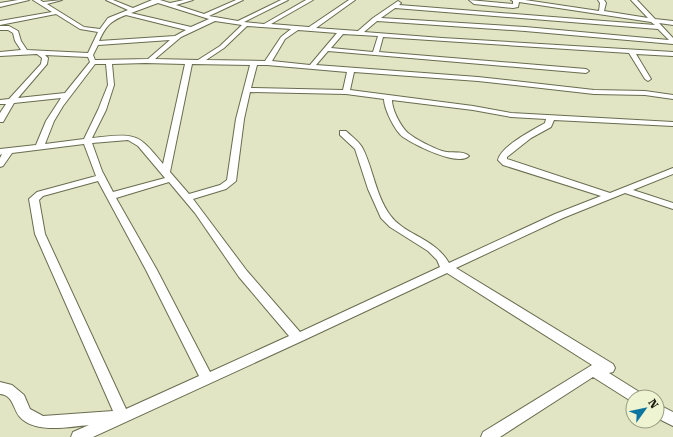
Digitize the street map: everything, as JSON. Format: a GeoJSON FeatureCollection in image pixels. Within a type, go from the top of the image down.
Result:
{"type":"FeatureCollection","features":[{"type":"Feature","properties":{"kind":"street"},"geometry":{"type":"LineString","coordinates":[[0,5],[26,0]]}},
{"type":"Feature","properties":{"kind":"street"},"geometry":{"type":"LineString","coordinates":[[36,0],[82,28],[101,31]]}},
{"type":"Feature","properties":{"kind":"street"},"geometry":{"type":"LineString","coordinates":[[42,4],[59,0]]}},
{"type":"Feature","properties":{"kind":"street"},"geometry":{"type":"LineString","coordinates":[[109,0],[128,11],[157,22],[191,29]]}},
{"type":"Feature","properties":{"kind":"street"},"geometry":{"type":"LineString","coordinates":[[40,146],[49,122],[68,95],[88,72],[96,43],[101,31],[110,19],[156,0],[214,19],[246,24],[442,40],[673,54]]}},
{"type":"Feature","properties":{"kind":"street"},"geometry":{"type":"LineString","coordinates":[[169,5],[190,0]]}},
{"type":"Feature","properties":{"kind":"street"},"geometry":{"type":"LineString","coordinates":[[204,16],[240,0]]}},
{"type":"Feature","properties":{"kind":"street"},"geometry":{"type":"LineString","coordinates":[[238,23],[285,0]]}},
{"type":"Feature","properties":{"kind":"street"},"geometry":{"type":"LineString","coordinates":[[266,25],[310,0]]}},
{"type":"Feature","properties":{"kind":"street"},"geometry":{"type":"LineString","coordinates":[[311,29],[352,0]]}},
{"type":"Feature","properties":{"kind":"street"},"geometry":{"type":"LineString","coordinates":[[359,34],[375,19],[401,0]]}},
{"type":"Feature","properties":{"kind":"street"},"geometry":{"type":"LineString","coordinates":[[472,0],[472,2],[514,6],[518,0],[672,23]]}},
{"type":"Feature","properties":{"kind":"street"},"geometry":{"type":"LineString","coordinates":[[562,6],[564,3],[563,0]]}},
{"type":"Feature","properties":{"kind":"street"},"geometry":{"type":"LineString","coordinates":[[598,23],[599,11],[603,3],[602,0]]}},
{"type":"Feature","properties":{"kind":"street"},"geometry":{"type":"LineString","coordinates":[[634,0],[673,42]]}},
{"type":"Feature","properties":{"kind":"street"},"geometry":{"type":"LineString","coordinates":[[482,3],[483,13]]}},
{"type":"Feature","properties":{"kind":"street"},"geometry":{"type":"LineString","coordinates":[[394,6],[544,17],[659,28]]}},
{"type":"Feature","properties":{"kind":"street"},"geometry":{"type":"LineString","coordinates":[[0,22],[56,13]]}},
{"type":"Feature","properties":{"kind":"street"},"geometry":{"type":"LineString","coordinates":[[150,61],[176,38],[191,29],[214,19]]}},
{"type":"Feature","properties":{"kind":"street"},"geometry":{"type":"LineString","coordinates":[[375,19],[525,29],[673,42]]}},
{"type":"Feature","properties":{"kind":"street"},"geometry":{"type":"LineString","coordinates":[[198,62],[222,47],[246,24]]}},
{"type":"Feature","properties":{"kind":"street"},"geometry":{"type":"LineString","coordinates":[[0,28],[9,28],[16,32],[18,41],[25,52]]}},
{"type":"Feature","properties":{"kind":"street"},"geometry":{"type":"LineString","coordinates":[[267,63],[283,37],[298,28]]}},
{"type":"Feature","properties":{"kind":"street"},"geometry":{"type":"LineString","coordinates":[[312,66],[341,32]]}},
{"type":"Feature","properties":{"kind":"street"},"geometry":{"type":"LineString","coordinates":[[375,54],[381,35]]}},
{"type":"Feature","properties":{"kind":"street"},"geometry":{"type":"LineString","coordinates":[[96,43],[176,38]]}},
{"type":"Feature","properties":{"kind":"street"},"geometry":{"type":"LineString","coordinates":[[326,49],[586,71]]}},
{"type":"Feature","properties":{"kind":"street"},"geometry":{"type":"LineString","coordinates":[[631,51],[648,79]]}},
{"type":"Feature","properties":{"kind":"street"},"geometry":{"type":"LineString","coordinates":[[0,54],[25,52],[109,61],[267,63],[478,79],[594,92],[640,93],[673,97]]}},
{"type":"Feature","properties":{"kind":"street"},"geometry":{"type":"LineString","coordinates":[[0,120],[11,100],[44,64],[45,58],[40,53]]}},
{"type":"Feature","properties":{"kind":"street"},"geometry":{"type":"LineString","coordinates":[[109,61],[111,85],[102,110],[87,141],[100,178],[144,257],[207,379]]}},
{"type":"Feature","properties":{"kind":"street"},"geometry":{"type":"LineString","coordinates":[[168,176],[180,102],[189,62]]}},
{"type":"Feature","properties":{"kind":"street"},"geometry":{"type":"LineString","coordinates":[[186,198],[223,187],[231,182],[240,119],[254,63]]}},
{"type":"Feature","properties":{"kind":"street"},"geometry":{"type":"LineString","coordinates":[[346,92],[351,70]]}},
{"type":"Feature","properties":{"kind":"street"},"geometry":{"type":"LineString","coordinates":[[247,90],[346,92],[473,108],[511,115],[673,124]]}},
{"type":"Feature","properties":{"kind":"street"},"geometry":{"type":"LineString","coordinates":[[0,102],[68,95]]}},
{"type":"Feature","properties":{"kind":"street"},"geometry":{"type":"LineString","coordinates":[[388,98],[388,104],[396,124],[405,135],[441,154],[465,156]]}},
{"type":"Feature","properties":{"kind":"street"},"geometry":{"type":"LineString","coordinates":[[549,117],[551,121],[548,125],[528,136],[503,156],[502,160],[506,163],[611,196]]}},
{"type":"Feature","properties":{"kind":"street"},"geometry":{"type":"LineString","coordinates":[[343,133],[359,148],[373,189],[385,216],[394,225],[432,250],[441,258],[446,268],[608,368]]}},
{"type":"Feature","properties":{"kind":"street"},"geometry":{"type":"LineString","coordinates":[[0,152],[87,141],[133,139],[141,144],[198,212],[242,274],[298,338]]}},
{"type":"Feature","properties":{"kind":"street"},"geometry":{"type":"LineString","coordinates":[[0,164],[9,151]]}},
{"type":"Feature","properties":{"kind":"street"},"geometry":{"type":"LineString","coordinates":[[78,437],[298,338],[559,216],[673,171]]}},
{"type":"Feature","properties":{"kind":"street"},"geometry":{"type":"LineString","coordinates":[[111,196],[168,176]]}},
{"type":"Feature","properties":{"kind":"street"},"geometry":{"type":"LineString","coordinates":[[100,178],[46,192],[40,194],[34,199],[42,239],[123,417]]}},
{"type":"Feature","properties":{"kind":"street"},"geometry":{"type":"LineString","coordinates":[[624,190],[673,206]]}},
{"type":"Feature","properties":{"kind":"street"},"geometry":{"type":"LineString","coordinates":[[488,437],[593,370],[625,390]]}},
{"type":"Feature","properties":{"kind":"street"},"geometry":{"type":"LineString","coordinates":[[0,388],[7,389],[19,399],[25,413],[41,422],[123,417]]}}]}
